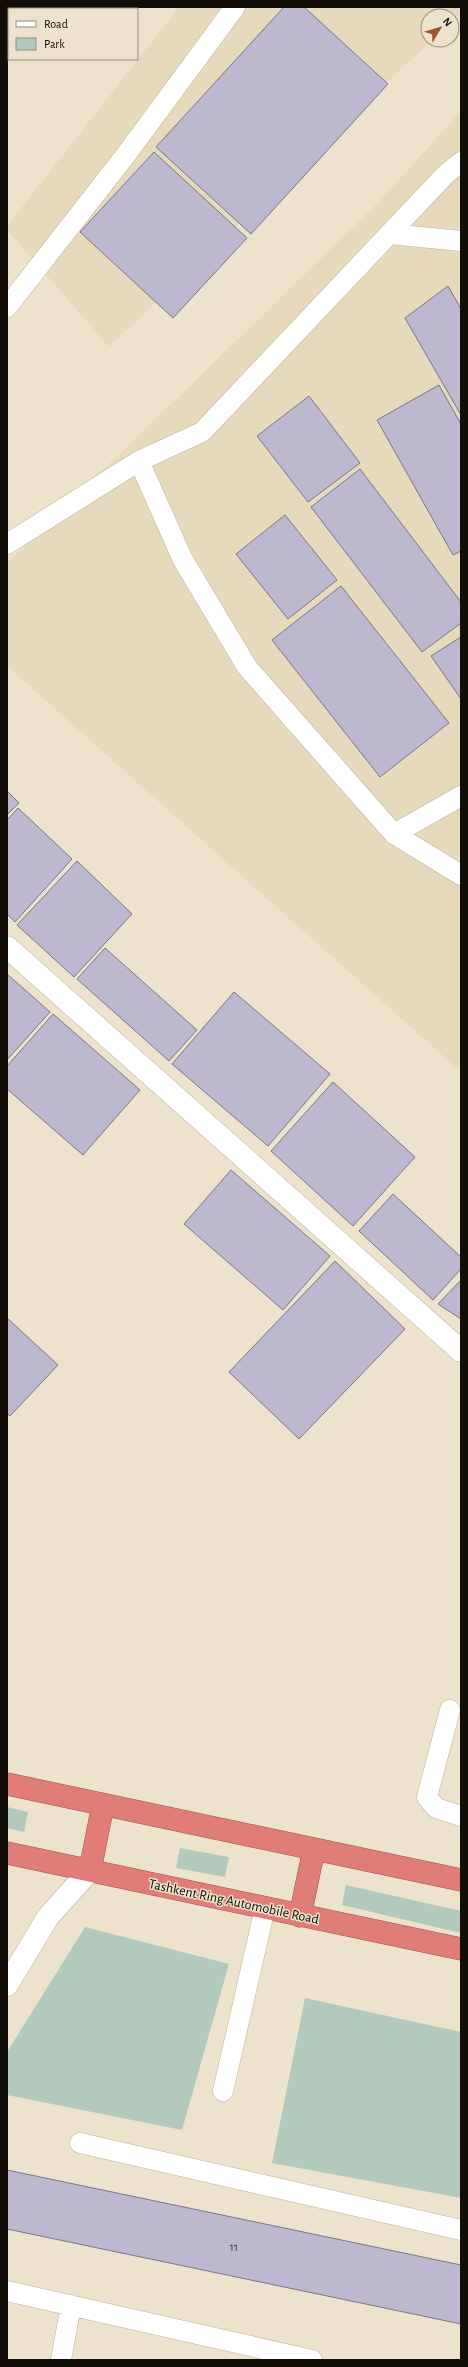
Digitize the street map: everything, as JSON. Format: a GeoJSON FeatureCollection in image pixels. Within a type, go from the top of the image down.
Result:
{"type":"FeatureCollection","features":[{"type":"Feature","properties":{"kind":"highway"},"geometry":{"type":"LineString","coordinates":[[7,1784],[461,1880]]}},
{"type":"Feature","properties":{"kind":"highway"},"geometry":{"type":"LineString","coordinates":[[90,1870],[103,1805]]}},
{"type":"Feature","properties":{"kind":"highway"},"geometry":{"type":"LineString","coordinates":[[300,1916],[314,1849]]}},
{"type":"Feature","properties":{"kind":"highway","name":"Tashkent Ring Automobile Road"},"geometry":{"type":"LineString","coordinates":[[7,1853],[461,1949]]}},
{"type":"Feature","properties":{"kind":"street"},"geometry":{"type":"LineString","coordinates":[[7,947],[461,1351]]}},
{"type":"Feature","properties":{"kind":"street"},"geometry":{"type":"LineString","coordinates":[[7,1985],[48,1916],[90,1870]]}},
{"type":"Feature","properties":{"kind":"lane"},"geometry":{"type":"LineString","coordinates":[[7,307],[125,156],[228,9]]}},
{"type":"Feature","properties":{"kind":"lane"},"geometry":{"type":"LineString","coordinates":[[7,544],[139,461],[202,432],[446,174],[461,162]]}},
{"type":"Feature","properties":{"kind":"lane"},"geometry":{"type":"LineString","coordinates":[[390,234],[461,241]]}},
{"type":"Feature","properties":{"kind":"lane"},"geometry":{"type":"LineString","coordinates":[[139,461],[182,560],[247,667],[394,834],[461,875]]}},
{"type":"Feature","properties":{"kind":"lane"},"geometry":{"type":"LineString","coordinates":[[394,834],[461,796]]}},
{"type":"Feature","properties":{"kind":"lane"},"geometry":{"type":"LineString","coordinates":[[450,1710],[427,1797],[436,1808],[461,1816]]}},
{"type":"Feature","properties":{"kind":"lane"},"geometry":{"type":"LineString","coordinates":[[223,2091],[265,1908]]}},
{"type":"Feature","properties":{"kind":"lane"},"geometry":{"type":"LineString","coordinates":[[80,2143],[461,2230]]}},
{"type":"Feature","properties":{"kind":"lane"},"geometry":{"type":"LineString","coordinates":[[7,2291],[285,2357],[312,2360]]}},
{"type":"Feature","properties":{"kind":"lane"},"geometry":{"type":"LineString","coordinates":[[61,2360],[71,2306]]}},
{"type":"Feature","properties":{"kind":"shaded area"},"geometry":{"type":"Polygon","coordinates":[[[179,7],[461,7],[460,13],[460,8],[420,8],[420,48],[424,48],[109,347],[7,230],[7,226],[179,7]]]}},
{"type":"Feature","properties":{"kind":"shaded area"},"geometry":{"type":"Polygon","coordinates":[[[461,111],[461,1072],[7,666],[7,563],[377,204],[461,111]]]}},
{"type":"Feature","properties":{"kind":"green space"},"geometry":{"type":"Polygon","coordinates":[[[7,1807],[28,1812],[24,1832],[7,1828],[7,1807]]]}},
{"type":"Feature","properties":{"kind":"green space"},"geometry":{"type":"Polygon","coordinates":[[[180,1848],[229,1857],[225,1877],[176,1868],[180,1848]]]}},
{"type":"Feature","properties":{"kind":"green space"},"geometry":{"type":"Polygon","coordinates":[[[346,1885],[461,1911],[461,1933],[342,1905],[346,1885]]]}},
{"type":"Feature","properties":{"kind":"green space"},"geometry":{"type":"Polygon","coordinates":[[[85,1927],[229,1964],[182,2130],[7,2095],[7,2052],[85,1927]]]}},
{"type":"Feature","properties":{"kind":"green space"},"geometry":{"type":"Polygon","coordinates":[[[305,1998],[461,2032],[461,2198],[272,2163],[305,1998]]]}},
{"type":"Feature","properties":{"kind":"building"},"geometry":{"type":"Polygon","coordinates":[[[284,7],[304,7],[388,84],[251,234],[156,147],[284,7]]]}},
{"type":"Feature","properties":{"kind":"building"},"geometry":{"type":"Polygon","coordinates":[[[154,152],[247,238],[173,318],[80,232],[154,152]]]}},
{"type":"Feature","properties":{"kind":"building"},"geometry":{"type":"Polygon","coordinates":[[[448,286],[461,309],[461,415],[405,318],[448,286]]]}},
{"type":"Feature","properties":{"kind":"building"},"geometry":{"type":"Polygon","coordinates":[[[439,385],[461,424],[461,551],[453,555],[377,420],[439,385]]]}},
{"type":"Feature","properties":{"kind":"building"},"geometry":{"type":"Polygon","coordinates":[[[309,396],[360,463],[308,502],[257,436],[309,396]]]}},
{"type":"Feature","properties":{"kind":"building"},"geometry":{"type":"Polygon","coordinates":[[[360,469],[461,602],[461,623],[422,652],[311,507],[360,469]]]}},
{"type":"Feature","properties":{"kind":"building"},"geometry":{"type":"Polygon","coordinates":[[[285,515],[337,580],[288,619],[236,554],[285,515]]]}},
{"type":"Feature","properties":{"kind":"building"},"geometry":{"type":"Polygon","coordinates":[[[341,586],[449,723],[380,777],[272,640],[341,586]]]}},
{"type":"Feature","properties":{"kind":"building"},"geometry":{"type":"Polygon","coordinates":[[[461,637],[461,699],[431,656],[461,637]]]}},
{"type":"Feature","properties":{"kind":"building"},"geometry":{"type":"Polygon","coordinates":[[[7,791],[19,803],[7,815],[7,791]]]}},
{"type":"Feature","properties":{"kind":"building"},"geometry":{"type":"Polygon","coordinates":[[[18,808],[72,859],[15,922],[7,914],[7,820],[18,808]]]}},
{"type":"Feature","properties":{"kind":"building"},"geometry":{"type":"Polygon","coordinates":[[[77,861],[132,914],[74,977],[17,925],[77,861]]]}},
{"type":"Feature","properties":{"kind":"building"},"geometry":{"type":"Polygon","coordinates":[[[105,948],[197,1030],[169,1061],[77,979],[105,948]]]}},
{"type":"Feature","properties":{"kind":"building"},"geometry":{"type":"Polygon","coordinates":[[[7,974],[50,1012],[7,1060],[7,974]]]}},
{"type":"Feature","properties":{"kind":"building"},"geometry":{"type":"Polygon","coordinates":[[[234,992],[330,1074],[268,1146],[172,1064],[234,992]]]}},
{"type":"Feature","properties":{"kind":"building"},"geometry":{"type":"Polygon","coordinates":[[[53,1014],[140,1090],[83,1155],[7,1089],[7,1066],[53,1014]]]}},
{"type":"Feature","properties":{"kind":"building"},"geometry":{"type":"Polygon","coordinates":[[[333,1082],[415,1157],[353,1226],[271,1151],[333,1082]]]}},
{"type":"Feature","properties":{"kind":"building"},"geometry":{"type":"Polygon","coordinates":[[[231,1170],[330,1256],[283,1310],[184,1224],[231,1170]]]}},
{"type":"Feature","properties":{"kind":"building"},"geometry":{"type":"Polygon","coordinates":[[[393,1194],[461,1257],[461,1269],[433,1300],[359,1231],[393,1194]]]}},
{"type":"Feature","properties":{"kind":"building"},"geometry":{"type":"Polygon","coordinates":[[[335,1261],[405,1329],[299,1439],[229,1372],[335,1261]]]}},
{"type":"Feature","properties":{"kind":"building"},"geometry":{"type":"Polygon","coordinates":[[[461,1280],[461,1319],[438,1304],[461,1280]]]}},
{"type":"Feature","properties":{"kind":"building"},"geometry":{"type":"Polygon","coordinates":[[[7,1318],[58,1365],[10,1416],[7,1413],[7,1318]]]}},
{"type":"Feature","properties":{"kind":"building"},"geometry":{"type":"Polygon","coordinates":[[[7,2170],[461,2265],[461,2324],[7,2229],[7,2170]]]}}]}
